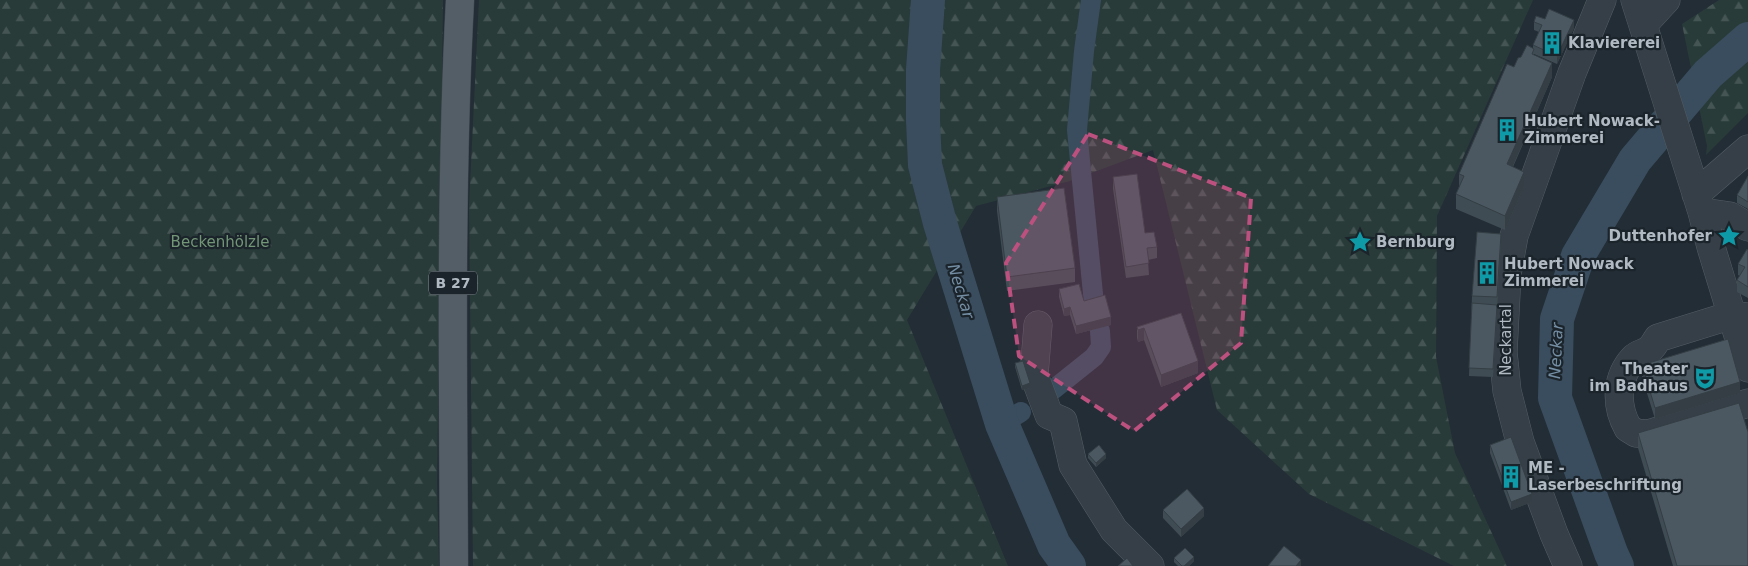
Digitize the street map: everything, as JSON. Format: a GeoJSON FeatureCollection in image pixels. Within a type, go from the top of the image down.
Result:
{"type":"FeatureCollection","features":[{"type":"Feature","properties":{"kind":"main road","name":"B 27"},"geometry":{"type":"LineString","coordinates":[[454,566],[453,339],[456,77],[460,0]]}},
{"type":"Feature","properties":{"kind":"street","name":"Neckartal"},"geometry":{"type":"LineString","coordinates":[[1568,566],[1554,534],[1520,442],[1511,408],[1503,352],[1507,274],[1514,236],[1572,73],[1602,0]]}},
{"type":"Feature","properties":{"kind":"street"},"geometry":{"type":"LineString","coordinates":[[1666,0],[1639,13],[1696,194],[1740,316],[1748,368]]}},
{"type":"Feature","properties":{"kind":"street"},"geometry":{"type":"LineString","coordinates":[[1696,194],[1748,149]]}},
{"type":"Feature","properties":{"kind":"street"},"geometry":{"type":"LineString","coordinates":[[1696,194],[1748,227]]}},
{"type":"Feature","properties":{"kind":"street"},"geometry":{"type":"LineString","coordinates":[[1740,316],[1658,338],[1651,349],[1636,356],[1627,366],[1620,386],[1619,405],[1628,428],[1636,432],[1648,434],[1748,402]]}},
{"type":"Feature","properties":{"kind":"street"},"geometry":{"type":"LineString","coordinates":[[1038,325],[1034,375],[1049,414],[1063,421],[1073,465],[1114,530],[1150,566]]}},
{"type":"Feature","properties":{"kind":"highlighted area"},"geometry":{"type":"Polygon","coordinates":[[[1088,134],[1251,198],[1241,343],[1134,431],[1019,356],[1006,263],[1088,134]]]}},
{"type":"Feature","properties":{"kind":"green space","name":"Beckenhölzle"},"geometry":{"type":"Polygon","coordinates":[[[0,0],[443,0],[437,484],[439,566],[0,566],[0,0]]]}},
{"type":"Feature","properties":{"kind":"green space"},"geometry":{"type":"Polygon","coordinates":[[[479,0],[1533,0],[1437,216],[1436,357],[1455,453],[1507,566],[1454,566],[1309,494],[1217,410],[1153,150],[1070,181],[976,206],[907,320],[1008,566],[473,566],[469,206],[479,0]]]}},
{"type":"Feature","properties":{"kind":"green space"},"geometry":{"type":"Polygon","coordinates":[[[1719,0],[1748,0],[1748,113],[1706,155],[1707,146],[1682,24],[1719,0]]]}},
{"type":"Feature","properties":{"kind":"building","name":"Klaviererei"},"geometry":{"type":"Polygon","coordinates":[[[1549,9],[1574,20],[1557,56],[1533,45],[1542,25],[1534,22],[1536,16],[1545,19],[1549,9]]]}},
{"type":"Feature","properties":{"kind":"building","name":"Hubert Nowack- Zimmerei"},"geometry":{"type":"Polygon","coordinates":[[[1527,45],[1534,49],[1532,54],[1552,63],[1507,164],[1524,172],[1505,216],[1456,194],[1464,176],[1459,174],[1507,64],[1514,67],[1527,45]]]}},
{"type":"Feature","properties":{"kind":"building"},"geometry":{"type":"Polygon","coordinates":[[[1137,174],[1145,233],[1154,232],[1157,247],[1147,248],[1149,263],[1126,267],[1113,177],[1137,174]]]}},
{"type":"Feature","properties":{"kind":"building"},"geometry":{"type":"Polygon","coordinates":[[[1748,176],[1748,202],[1737,195],[1748,176]]]}},
{"type":"Feature","properties":{"kind":"building"},"geometry":{"type":"Polygon","coordinates":[[[1064,188],[1075,268],[1007,277],[997,197],[1064,188]]]}},
{"type":"Feature","properties":{"kind":"building","name":"Hubert Nowack Zimmerei"},"geometry":{"type":"Polygon","coordinates":[[[1477,232],[1501,234],[1497,297],[1472,296],[1477,232]]]}},
{"type":"Feature","properties":{"kind":"building"},"geometry":{"type":"Polygon","coordinates":[[[1747,249],[1748,287],[1737,280],[1745,267],[1738,264],[1747,249]]]}},
{"type":"Feature","properties":{"kind":"building"},"geometry":{"type":"Polygon","coordinates":[[[1079,284],[1084,301],[1105,295],[1111,317],[1076,326],[1070,307],[1064,309],[1059,289],[1079,284]]]}},
{"type":"Feature","properties":{"kind":"building"},"geometry":{"type":"Polygon","coordinates":[[[1472,303],[1497,305],[1493,369],[1469,368],[1472,303]]]}},
{"type":"Feature","properties":{"kind":"building"},"geometry":{"type":"Polygon","coordinates":[[[1181,313],[1198,361],[1161,375],[1144,328],[1138,330],[1137,327],[1181,313]]]}},
{"type":"Feature","properties":{"kind":"building"},"geometry":{"type":"Polygon","coordinates":[[[1728,339],[1740,382],[1655,408],[1642,365],[1728,339]]]}},
{"type":"Feature","properties":{"kind":"building"},"geometry":{"type":"Polygon","coordinates":[[[1023,361],[1030,383],[1022,386],[1015,363],[1023,361]]]}},
{"type":"Feature","properties":{"kind":"building"},"geometry":{"type":"Polygon","coordinates":[[[1739,403],[1748,432],[1748,566],[1677,566],[1638,433],[1739,403]]]}},
{"type":"Feature","properties":{"kind":"building","name":"ME - Laserbeschriftung"},"geometry":{"type":"Polygon","coordinates":[[[1511,437],[1532,494],[1511,502],[1490,445],[1511,437]]]}},
{"type":"Feature","properties":{"kind":"building"},"geometry":{"type":"Polygon","coordinates":[[[1099,445],[1106,454],[1096,463],[1088,454],[1099,445]]]}},
{"type":"Feature","properties":{"kind":"building"},"geometry":{"type":"Polygon","coordinates":[[[1187,489],[1204,508],[1181,529],[1163,510],[1187,489]]]}},
{"type":"Feature","properties":{"kind":"building"},"geometry":{"type":"Polygon","coordinates":[[[1284,546],[1301,560],[1296,566],[1268,566],[1284,546]]]}},
{"type":"Feature","properties":{"kind":"building"},"geometry":{"type":"Polygon","coordinates":[[[1185,548],[1194,557],[1182,566],[1174,558],[1185,548]]]}},
{"type":"Feature","properties":{"kind":"building"},"geometry":{"type":"Polygon","coordinates":[[[1127,558],[1133,566],[1118,566],[1127,558]]]}},
{"type":"Feature","properties":{"kind":"waterway","name":"Neckar"},"geometry":{"type":"LineString","coordinates":[[928,0],[923,70],[925,165],[940,223],[1002,424],[1054,545],[1069,566]]}},
{"type":"Feature","properties":{"kind":"waterway"},"geometry":{"type":"LineString","coordinates":[[1091,0],[1077,130],[1094,304]]}},
{"type":"Feature","properties":{"kind":"waterway","name":"Neckar"},"geometry":{"type":"LineString","coordinates":[[1617,566],[1555,398],[1557,319],[1578,256],[1635,160],[1708,74],[1748,39]]}},
{"type":"Feature","properties":{"kind":"waterway"},"geometry":{"type":"LineString","coordinates":[[1049,393],[1094,357],[1101,347],[1100,331]]}},
{"type":"Feature","properties":{"kind":"waterway"},"geometry":{"type":"LineString","coordinates":[[1002,424],[1021,412]]}},
{"type":"Feature","properties":{"kind":"place","name":"Klaviererei"},"geometry":{"type":"Point","coordinates":[1552,43]}},
{"type":"Feature","properties":{"kind":"place","name":"Hubert Nowack- Zimmerei"},"geometry":{"type":"Point","coordinates":[1507,130]}},
{"type":"Feature","properties":{"kind":"place","name":"Duttenhofer"},"geometry":{"type":"Point","coordinates":[1729,236]}},
{"type":"Feature","properties":{"kind":"place","name":"Bernburg"},"geometry":{"type":"Point","coordinates":[1360,242]}},
{"type":"Feature","properties":{"kind":"place","name":"Hubert Nowack Zimmerei"},"geometry":{"type":"Point","coordinates":[1487,273]}},
{"type":"Feature","properties":{"kind":"place","name":"Theater im Badhaus"},"geometry":{"type":"Point","coordinates":[1705,378]}},
{"type":"Feature","properties":{"kind":"place","name":"ME - Laserbeschriftung"},"geometry":{"type":"Point","coordinates":[1511,477]}}]}
